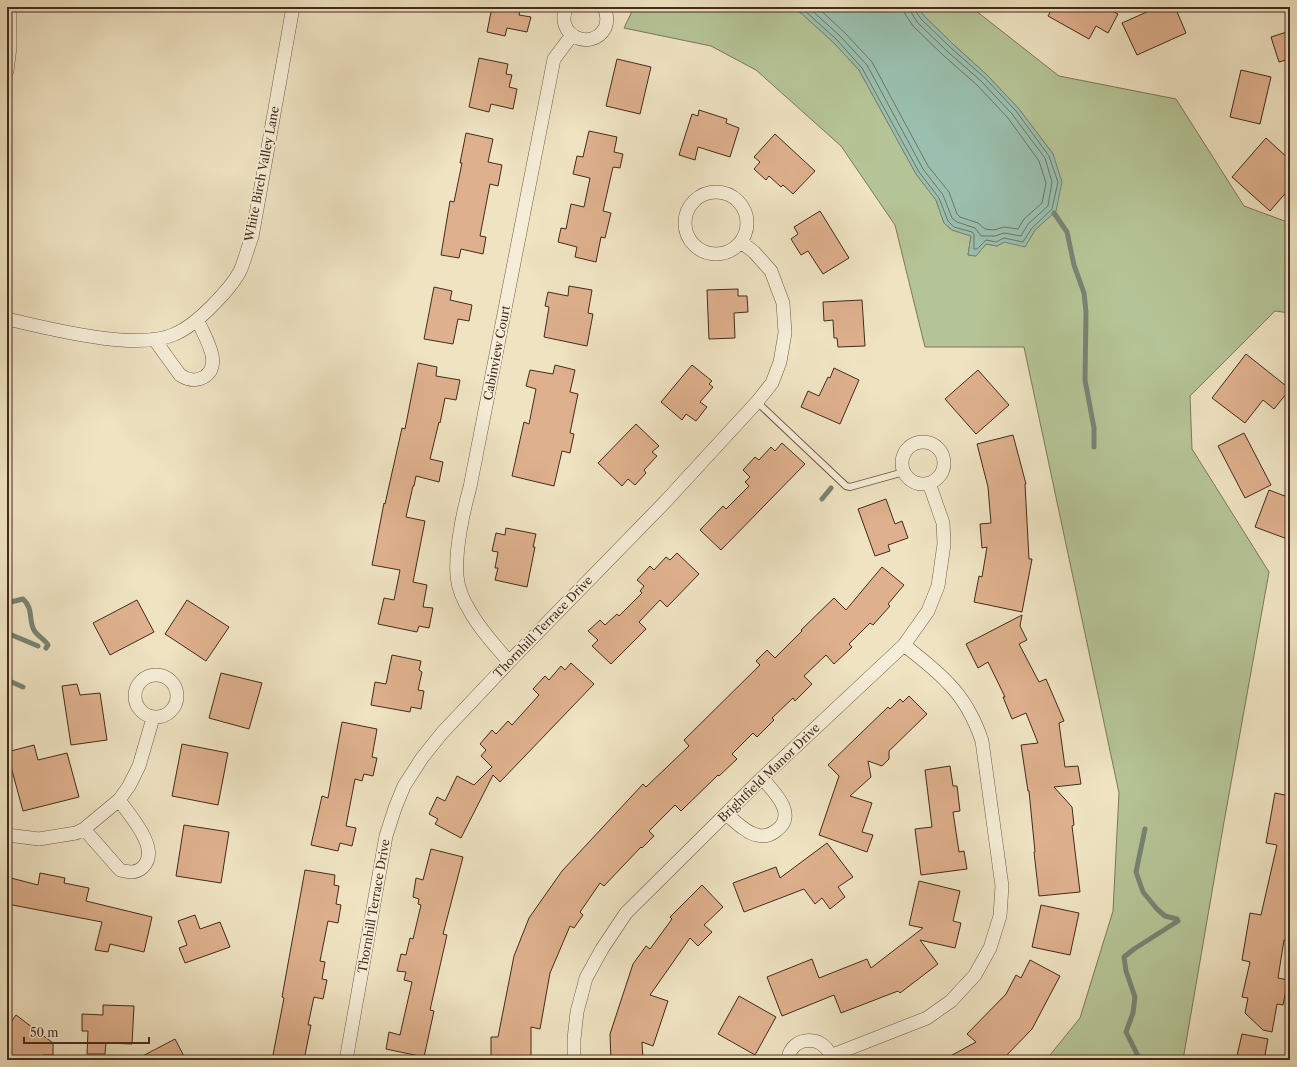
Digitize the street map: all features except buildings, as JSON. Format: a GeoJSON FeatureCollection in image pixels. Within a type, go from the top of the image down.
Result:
{"type":"FeatureCollection","features":[{"type":"Feature","properties":{"kind":"street"},"geometry":{"type":"LineString","coordinates":[[7,71],[10,47],[10,7]]}},
{"type":"Feature","properties":{"kind":"street","name":"White Birch Valley Lane"},"geometry":{"type":"LineString","coordinates":[[7,319],[88,336],[148,340],[174,335],[198,320],[220,298],[240,270],[252,237],[293,7]]}},
{"type":"Feature","properties":{"kind":"street"},"geometry":{"type":"LineString","coordinates":[[567,7],[564,15],[564,23],[567,30],[572,35],[585,40],[592,39],[603,31],[607,18],[604,7]]}},
{"type":"Feature","properties":{"kind":"street","name":"Cabinview Court"},"geometry":{"type":"LineString","coordinates":[[510,662],[483,631],[471,614],[462,594],[457,576],[458,557],[464,509],[470,487],[554,59],[572,35]]}},
{"type":"Feature","properties":{"kind":"street"},"geometry":{"type":"LineString","coordinates":[[716,192],[726,194],[734,199],[742,206],[746,214],[747,224],[745,234],[741,242],[733,249],[723,253],[712,254],[702,251],[694,245],[688,236],[686,215],[691,206],[698,198],[716,192]]}},
{"type":"Feature","properties":{"kind":"street","name":"Thornhill Terrace Drive"},"geometry":{"type":"LineString","coordinates":[[346,1060],[386,836],[404,786],[422,758],[443,732],[665,502],[757,402],[772,383],[780,362],[785,334],[783,303],[771,272],[754,252],[741,242]]}},
{"type":"Feature","properties":{"kind":"street"},"geometry":{"type":"LineString","coordinates":[[154,339],[180,375],[186,379],[199,380],[207,375],[211,369],[213,356],[198,320]]}},
{"type":"Feature","properties":{"kind":"street"},"geometry":{"type":"LineString","coordinates":[[917,442],[932,444],[938,448],[942,454],[944,468],[941,475],[936,480],[929,483],[917,483],[907,477],[904,472],[902,465],[906,451],[917,442]]}},
{"type":"Feature","properties":{"kind":"street","name":"Brightfield Manor Drive"},"geometry":{"type":"LineString","coordinates":[[574,1060],[574,1039],[577,1012],[586,978],[602,949],[626,913],[762,778],[904,645],[928,611],[938,586],[944,544],[943,523],[929,483]]}},
{"type":"Feature","properties":{"kind":"street"},"geometry":{"type":"LineString","coordinates":[[788,1060],[791,1050],[801,1041],[816,1041],[822,1044],[827,1049],[831,1058],[927,1018],[951,1001],[975,975],[990,948],[1000,916],[1002,886],[982,741],[976,723],[963,702],[949,684],[904,645]]}},
{"type":"Feature","properties":{"kind":"street"},"geometry":{"type":"LineString","coordinates":[[7,835],[39,839],[76,833],[84,829],[118,800],[129,786],[139,766],[153,718]]}},
{"type":"Feature","properties":{"kind":"street"},"geometry":{"type":"LineString","coordinates":[[726,814],[749,832],[756,835],[764,836],[779,829],[783,823],[785,815],[784,807],[781,800],[762,778]]}},
{"type":"Feature","properties":{"kind":"street"},"geometry":{"type":"LineString","coordinates":[[84,829],[120,870],[133,872],[143,867],[149,855],[149,848],[145,838],[118,800]]}},
{"type":"Feature","properties":{"kind":"lane"},"geometry":{"type":"LineString","coordinates":[[757,402],[846,486],[850,487],[904,472]]}},
{"type":"Feature","properties":{"kind":"shaded area"},"geometry":{"type":"Polygon","coordinates":[[[634,7],[791,7],[801,13],[834,43],[859,70],[916,174],[936,200],[944,223],[952,230],[971,236],[968,255],[976,256],[986,244],[997,246],[1004,242],[1025,246],[1035,230],[1056,211],[1053,154],[1019,109],[987,75],[924,16],[918,7],[971,7],[1059,76],[1176,99],[1244,206],[1290,223],[1290,313],[1275,311],[1190,396],[1192,449],[1269,572],[1183,1060],[1046,1060],[1080,1018],[1113,911],[1119,793],[1024,347],[925,347],[895,225],[841,146],[756,70],[711,46],[624,28],[634,7]]]}},
{"type":"Feature","properties":{"kind":"water"},"geometry":{"type":"Polygon","coordinates":[[[791,7],[918,7],[924,16],[987,75],[1019,109],[1053,154],[1062,182],[1056,211],[1035,230],[1025,247],[1004,242],[997,246],[986,244],[976,256],[968,255],[971,236],[952,230],[944,223],[936,200],[916,174],[859,70],[834,43],[801,13],[791,7]]]}},
{"type":"Feature","properties":{"kind":"waterway"},"geometry":{"type":"LineString","coordinates":[[1054,213],[1067,232],[1074,265],[1084,293],[1086,312],[1085,380],[1094,428],[1094,447]]}},
{"type":"Feature","properties":{"kind":"waterway"},"geometry":{"type":"LineString","coordinates":[[822,499],[831,488]]}},
{"type":"Feature","properties":{"kind":"waterway"},"geometry":{"type":"LineString","coordinates":[[7,603],[23,599],[26,602],[30,609],[33,628],[48,645],[46,648]]}},
{"type":"Feature","properties":{"kind":"waterway"},"geometry":{"type":"LineString","coordinates":[[7,633],[38,646]]}},
{"type":"Feature","properties":{"kind":"waterway"},"geometry":{"type":"LineString","coordinates":[[7,680],[23,687]]}},
{"type":"Feature","properties":{"kind":"waterway"},"geometry":{"type":"LineString","coordinates":[[1139,1060],[1126,1032],[1133,1013],[1135,997],[1126,971],[1124,957],[1178,921],[1177,919],[1165,916],[1143,892],[1136,872],[1145,829]]}}]}
